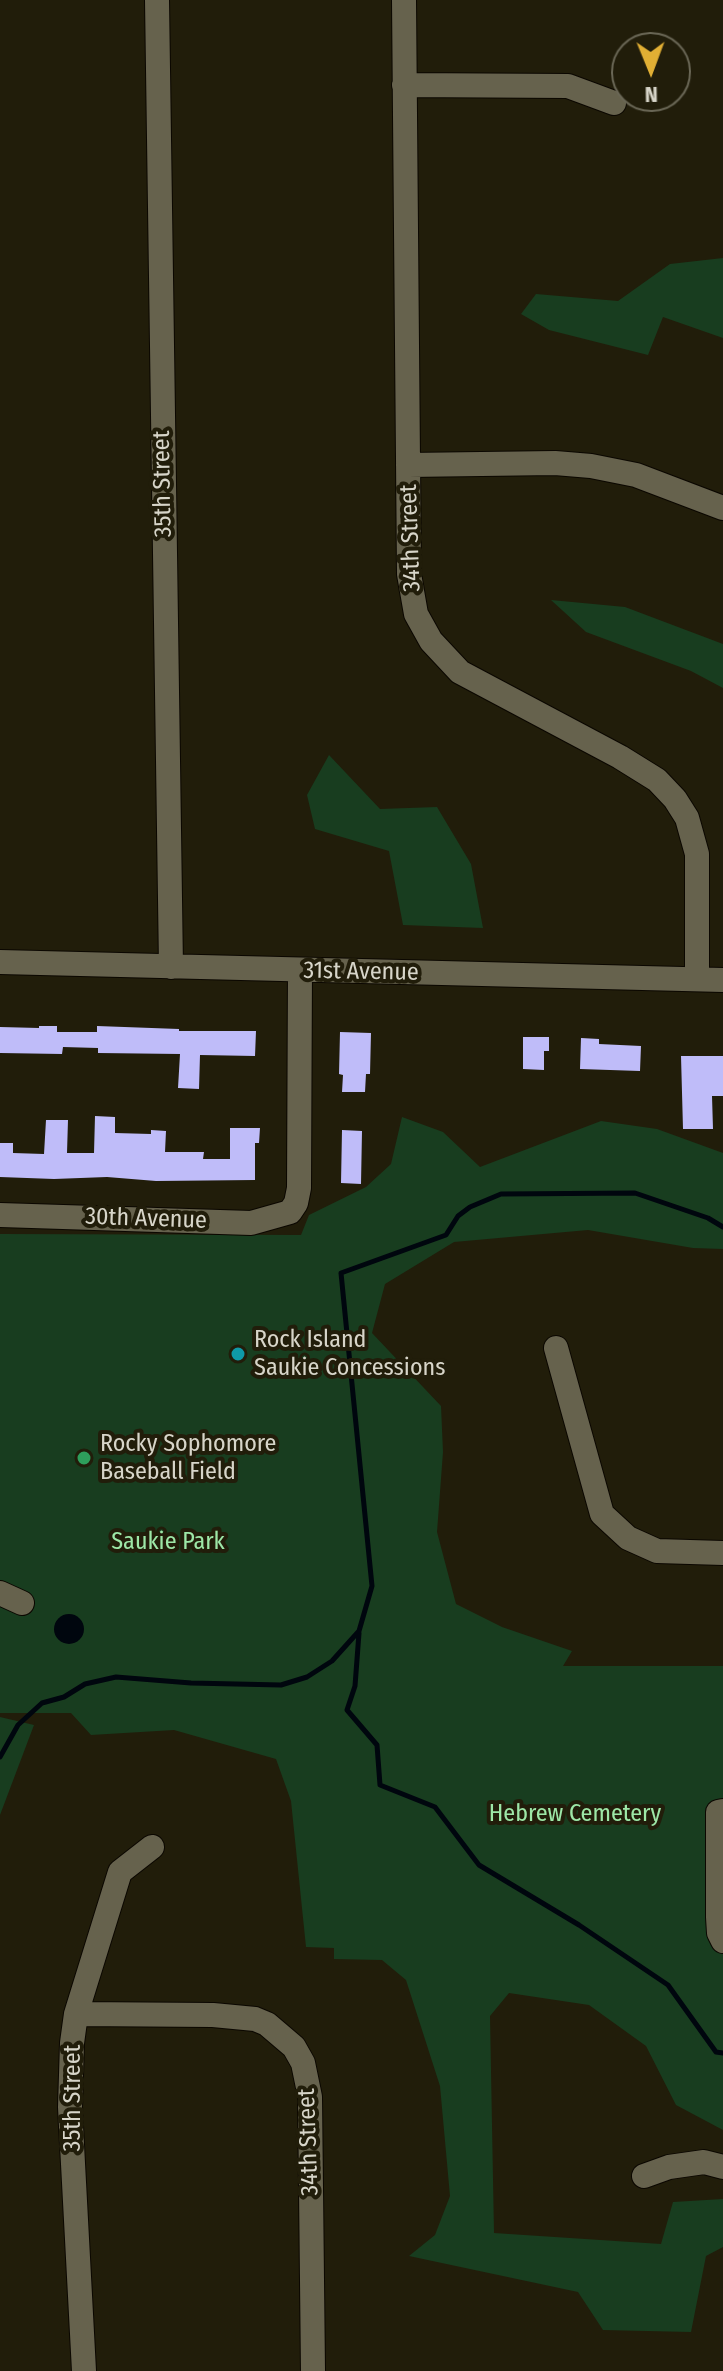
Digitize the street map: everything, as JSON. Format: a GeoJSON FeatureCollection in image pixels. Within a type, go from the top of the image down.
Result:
{"type":"FeatureCollection","features":[{"type":"Feature","properties":{"kind":"street","name":"35th Street"},"geometry":{"type":"LineString","coordinates":[[157,0],[171,967]]}},
{"type":"Feature","properties":{"kind":"street","name":"34th Street"},"geometry":{"type":"LineString","coordinates":[[404,0],[409,574],[420,625],[460,672],[657,780],[687,818],[697,854],[697,979]]}},
{"type":"Feature","properties":{"kind":"street"},"geometry":{"type":"LineString","coordinates":[[404,85],[568,86],[611,102]]}},
{"type":"Feature","properties":{"kind":"street"},"geometry":{"type":"LineString","coordinates":[[408,465],[555,463],[591,466],[636,475],[723,508]]}},
{"type":"Feature","properties":{"kind":"street","name":"31st Avenue"},"geometry":{"type":"LineString","coordinates":[[0,962],[723,980]]}},
{"type":"Feature","properties":{"kind":"street","name":"30th Avenue"},"geometry":{"type":"LineString","coordinates":[[0,1215],[251,1223],[290,1212],[296,1203],[299,1188],[300,970]]}},
{"type":"Feature","properties":{"kind":"street"},"geometry":{"type":"LineString","coordinates":[[556,1348],[602,1514],[628,1538],[657,1551],[723,1553]]}},
{"type":"Feature","properties":{"kind":"street"},"geometry":{"type":"LineString","coordinates":[[723,1811],[718,1812],[718,1902],[719,1933],[723,1941]]}},
{"type":"Feature","properties":{"kind":"street","name":"35th Street"},"geometry":{"type":"LineString","coordinates":[[84,2371],[70,2107],[72,2043],[76,2014],[120,1872],[152,1847]]}},
{"type":"Feature","properties":{"kind":"street","name":"34th Street"},"geometry":{"type":"LineString","coordinates":[[76,2014],[213,2015],[255,2019],[267,2024],[294,2047],[303,2063],[310,2097],[313,2371]]}},
{"type":"Feature","properties":{"kind":"street"},"geometry":{"type":"LineString","coordinates":[[644,2176],[669,2167],[704,2162],[723,2167]]}},
{"type":"Feature","properties":{"kind":"green space"},"geometry":{"type":"Polygon","coordinates":[[[723,258],[723,338],[663,317],[648,355],[549,330],[521,314],[536,294],[618,301],[670,264],[723,258]]]}},
{"type":"Feature","properties":{"kind":"green space"},"geometry":{"type":"Polygon","coordinates":[[[551,600],[625,607],[723,644],[723,688],[691,671],[586,632],[551,600]]]}},
{"type":"Feature","properties":{"kind":"green space"},"geometry":{"type":"Polygon","coordinates":[[[329,755],[380,809],[437,807],[471,864],[483,928],[403,925],[389,851],[315,829],[307,795],[329,755]]]}},
{"type":"Feature","properties":{"kind":"green space"},"geometry":{"type":"Polygon","coordinates":[[[402,1117],[443,1132],[480,1167],[601,1121],[657,1129],[723,1153],[723,1249],[693,1248],[588,1230],[454,1242],[385,1284],[372,1333],[441,1406],[443,1452],[437,1532],[456,1604],[502,1627],[572,1651],[563,1666],[723,1666],[723,2130],[676,2105],[646,2046],[589,2005],[509,1993],[490,2016],[494,2233],[661,2244],[673,2202],[723,2199],[723,2247],[706,2256],[691,2332],[603,2330],[578,2292],[409,2256],[435,2235],[450,2196],[440,2086],[406,1980],[382,1960],[334,1959],[334,1948],[306,1947],[291,1801],[276,1759],[174,1730],[91,1735],[71,1713],[0,1713],[0,1234],[301,1235],[309,1215],[366,1187],[391,1164],[402,1117]]]}},
{"type":"Feature","properties":{"kind":"green space"},"geometry":{"type":"Polygon","coordinates":[[[0,1717],[34,1725],[0,1815],[0,1717]]]}},
{"type":"Feature","properties":{"kind":"shaded area"},"geometry":{"type":"Polygon","coordinates":[[[69,1614],[80,1618],[84,1629],[80,1640],[69,1644],[58,1640],[54,1629],[58,1618],[69,1614]]]}},
{"type":"Feature","properties":{"kind":"building"},"geometry":{"type":"Polygon","coordinates":[[[57,1026],[57,1032],[97,1032],[97,1026],[179,1031],[256,1031],[255,1056],[200,1055],[199,1089],[178,1088],[180,1054],[98,1053],[98,1048],[63,1047],[62,1054],[0,1053],[0,1027],[57,1026]]]}},
{"type":"Feature","properties":{"kind":"building"},"geometry":{"type":"Polygon","coordinates":[[[340,1032],[371,1033],[370,1074],[366,1074],[365,1092],[342,1092],[340,1032]]]}},
{"type":"Feature","properties":{"kind":"building"},"geometry":{"type":"Polygon","coordinates":[[[523,1037],[549,1037],[549,1051],[544,1051],[544,1070],[523,1069],[523,1037]]]}},
{"type":"Feature","properties":{"kind":"building"},"geometry":{"type":"Polygon","coordinates":[[[581,1038],[599,1039],[599,1044],[641,1046],[640,1071],[580,1069],[581,1038]]]}},
{"type":"Feature","properties":{"kind":"building"},"geometry":{"type":"Polygon","coordinates":[[[681,1056],[723,1056],[723,1096],[712,1096],[713,1129],[683,1129],[681,1056]]]}},
{"type":"Feature","properties":{"kind":"building"},"geometry":{"type":"Polygon","coordinates":[[[95,1116],[115,1117],[115,1133],[151,1134],[151,1130],[166,1131],[165,1152],[204,1152],[203,1159],[230,1159],[230,1128],[260,1128],[259,1143],[255,1143],[255,1180],[0,1177],[0,1143],[13,1143],[13,1153],[44,1154],[46,1120],[68,1120],[67,1153],[94,1153],[95,1116]]]}},
{"type":"Feature","properties":{"kind":"building"},"geometry":{"type":"Polygon","coordinates":[[[342,1130],[362,1131],[361,1184],[341,1183],[342,1130]]]}},
{"type":"Feature","properties":{"kind":"waterway"},"geometry":{"type":"LineString","coordinates":[[0,1757],[18,1725],[42,1703],[64,1697],[85,1684],[116,1677],[281,1685],[307,1677],[332,1661],[359,1631],[372,1586],[341,1273],[446,1235],[458,1216],[470,1207],[501,1194],[635,1193],[708,1218],[723,1227]]}},
{"type":"Feature","properties":{"kind":"waterway"},"geometry":{"type":"LineString","coordinates":[[359,1633],[355,1686],[347,1710],[377,1745],[380,1785],[435,1807],[479,1865],[579,1925],[668,1985],[716,2052],[723,2053]]}},
{"type":"Feature","properties":{"kind":"place","name":"Rock Island Saukie Concessions"},"geometry":{"type":"Point","coordinates":[238,1354]}},
{"type":"Feature","properties":{"kind":"place","name":"Rocky Sophomore Baseball Field"},"geometry":{"type":"Point","coordinates":[84,1458]}},
{"type":"Feature","properties":{"kind":"park label","name":"Saukie Park"},"geometry":{"type":"Point","coordinates":[168,1542]}},
{"type":"Feature","properties":{"kind":"park label","name":"Hebrew Cemetery"},"geometry":{"type":"Point","coordinates":[575,1814]}}]}
